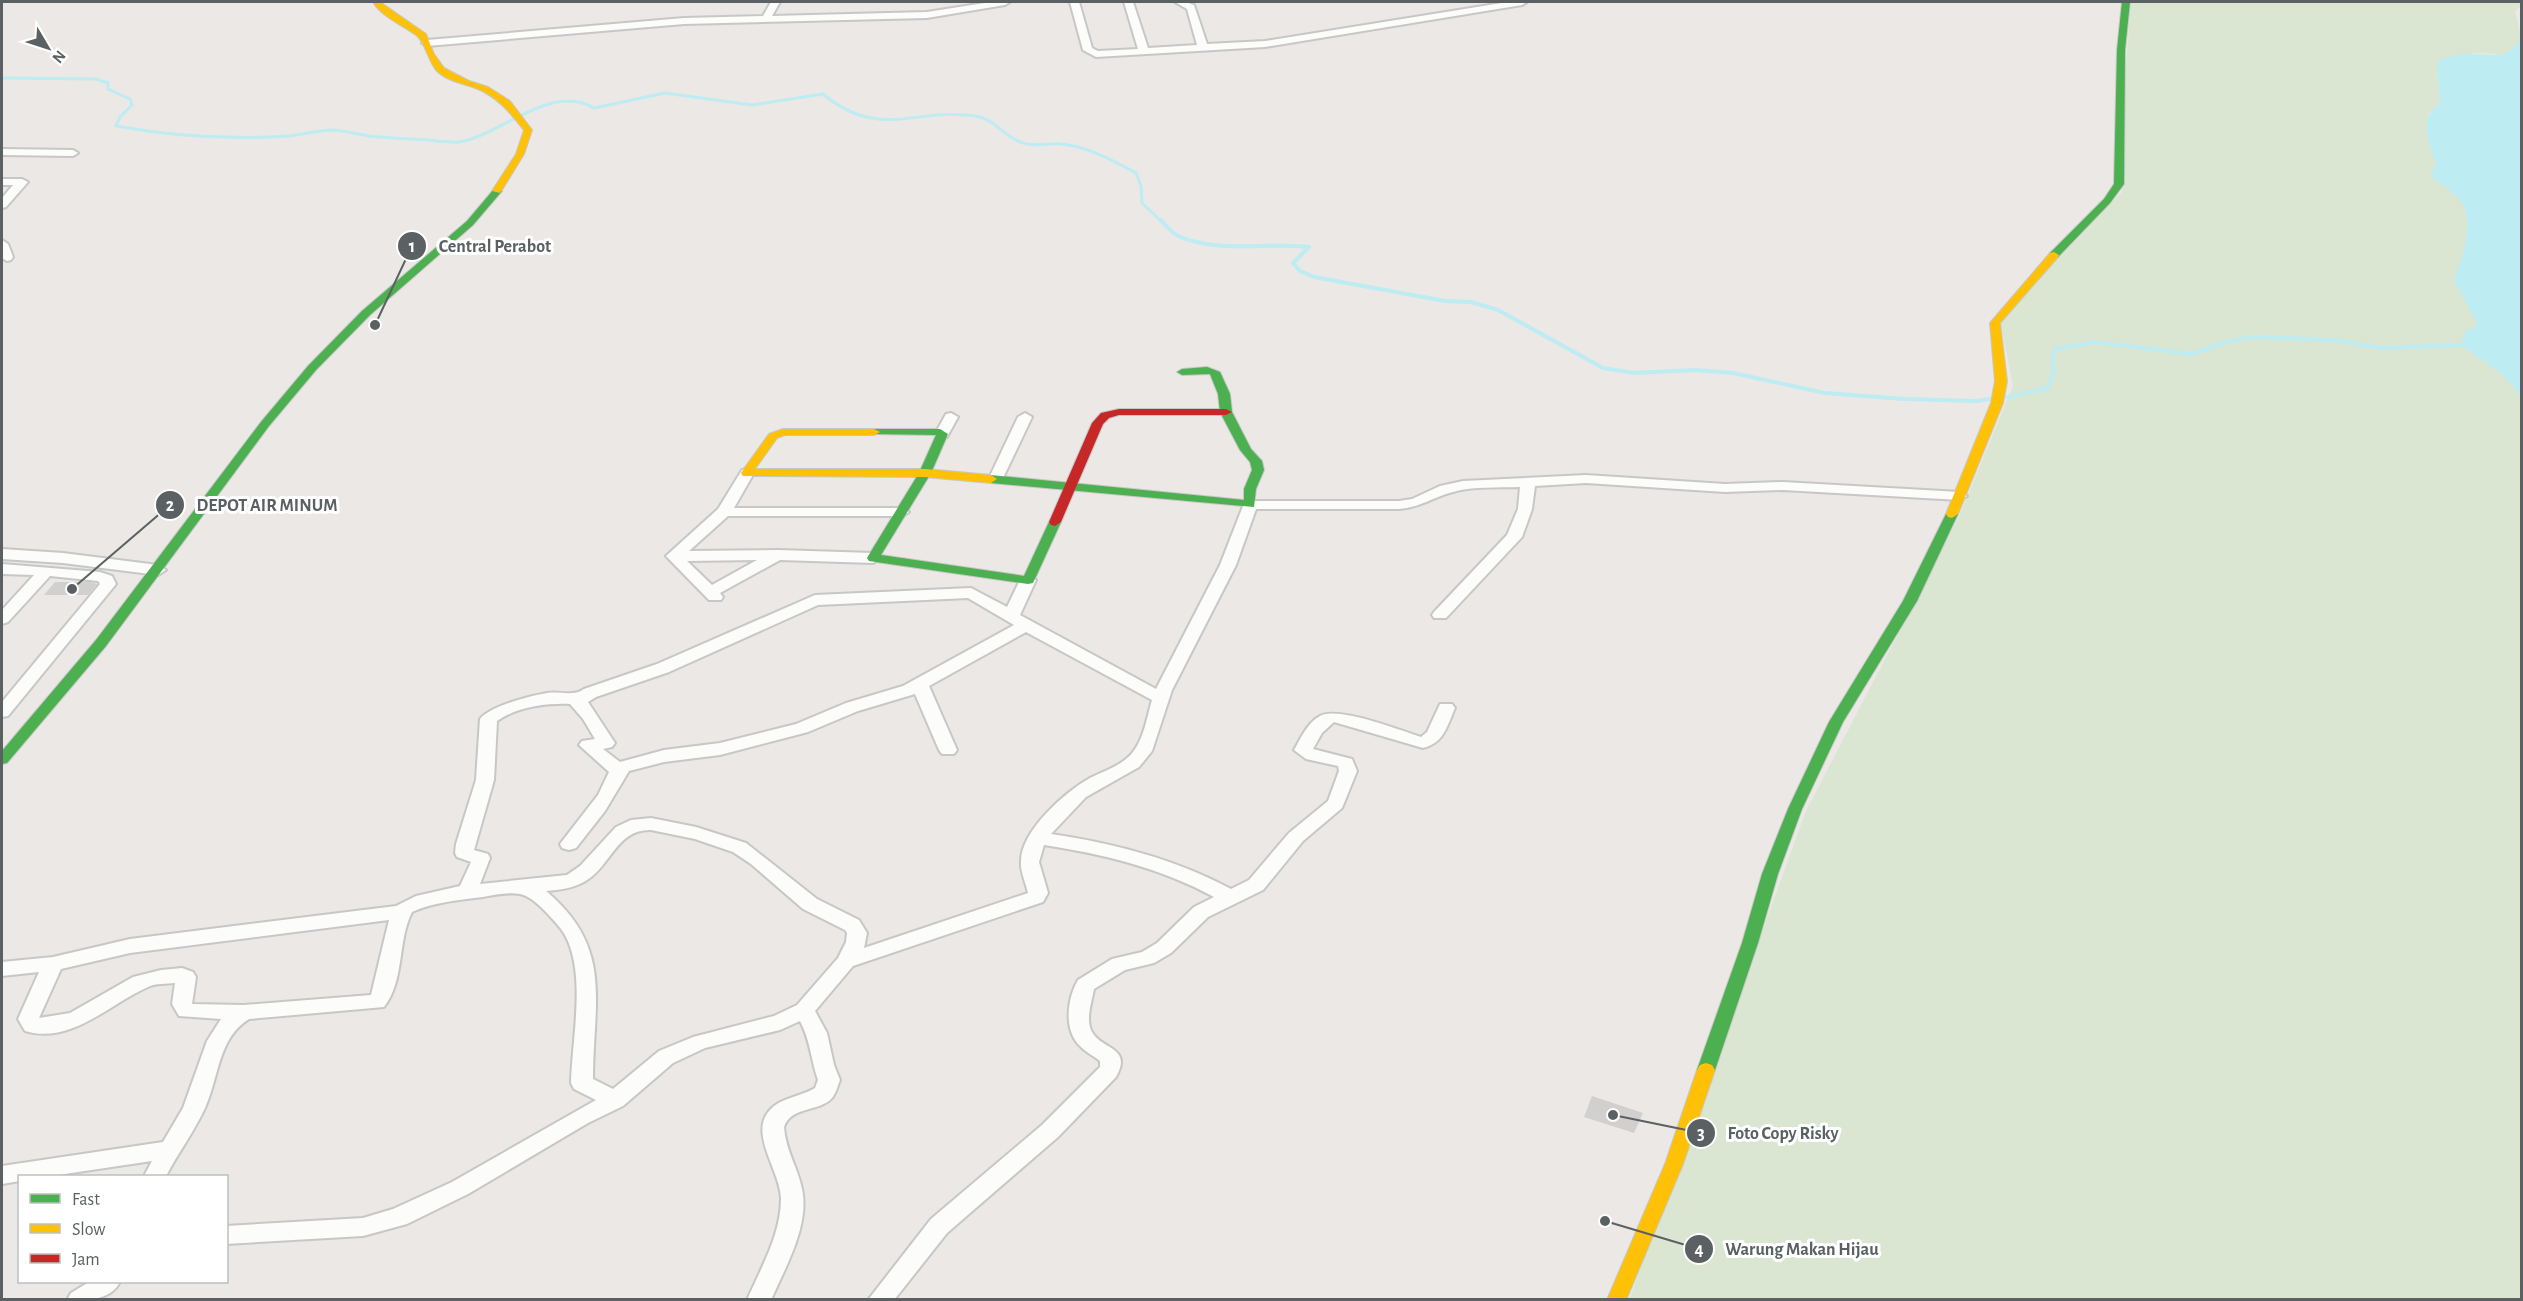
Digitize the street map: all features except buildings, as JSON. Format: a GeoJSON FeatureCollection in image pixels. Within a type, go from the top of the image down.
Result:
{"type":"FeatureCollection","features":[{"type":"Feature","properties":{"kind":"main road"},"geometry":{"type":"LineString","coordinates":[[2,760],[158,570],[245,450],[336,342],[417,268],[481,215],[498,195],[524,145],[528,130],[507,103],[485,89],[466,83],[441,70],[418,31],[381,8],[376,2]]}},
{"type":"Feature","properties":{"kind":"main road"},"geometry":{"type":"LineString","coordinates":[[1616,1299],[1674,1164],[1750,943],[1770,874],[1798,800],[1836,722],[1910,602],[1960,496],[1998,399],[2001,381],[1995,323],[2059,249],[2107,201],[2119,184],[2120,61],[2126,2]]}},
{"type":"Feature","properties":{"kind":"main road"},"geometry":{"type":"LineString","coordinates":[[747,473],[926,473],[1250,504],[1250,489],[1258,470],[1256,461],[1246,450],[1226,412],[1224,394],[1215,372],[1207,370],[1182,372]]}},
{"type":"Feature","properties":{"kind":"main road"},"geometry":{"type":"LineString","coordinates":[[747,473],[773,436],[783,432],[936,431],[942,434],[926,473],[873,558],[1028,580],[1098,423],[1105,416],[1127,412],[1226,412]]}},
{"type":"Feature","properties":{"kind":"street"},"geometry":{"type":"LineString","coordinates":[[766,19],[775,2]]}},
{"type":"Feature","properties":{"kind":"street"},"geometry":{"type":"LineString","coordinates":[[427,43],[646,23],[927,15],[1005,2]]}},
{"type":"Feature","properties":{"kind":"street"},"geometry":{"type":"LineString","coordinates":[[1074,2],[1089,52],[1096,54],[1277,43],[1522,2]]}},
{"type":"Feature","properties":{"kind":"street"},"geometry":{"type":"LineString","coordinates":[[1128,2],[1144,51]]}},
{"type":"Feature","properties":{"kind":"street"},"geometry":{"type":"LineString","coordinates":[[1179,2],[1191,7],[1203,48]]}},
{"type":"Feature","properties":{"kind":"street"},"geometry":{"type":"LineString","coordinates":[[2,152],[73,153]]}},
{"type":"Feature","properties":{"kind":"street"},"geometry":{"type":"LineString","coordinates":[[2,182],[22,182],[2,205]]}},
{"type":"Feature","properties":{"kind":"street"},"geometry":{"type":"LineString","coordinates":[[2,244],[7,257]]}},
{"type":"Feature","properties":{"kind":"street"},"geometry":{"type":"LineString","coordinates":[[942,434],[951,417]]}},
{"type":"Feature","properties":{"kind":"street"},"geometry":{"type":"LineString","coordinates":[[996,478],[1025,417]]}},
{"type":"Feature","properties":{"kind":"street"},"geometry":{"type":"LineString","coordinates":[[674,556],[724,512],[747,473]]}},
{"type":"Feature","properties":{"kind":"street"},"geometry":{"type":"LineString","coordinates":[[849,960],[1036,897],[1038,893],[1030,861],[1032,848],[1075,796],[1126,768],[1138,758],[1147,742],[1161,698],[1233,555],[1250,504],[1399,505],[1415,503],[1445,489],[1463,485],[1614,479],[1725,488],[1783,486],[1960,496]]}},
{"type":"Feature","properties":{"kind":"street"},"geometry":{"type":"LineString","coordinates":[[1440,615],[1514,537],[1525,509],[1528,482]]}},
{"type":"Feature","properties":{"kind":"street"},"geometry":{"type":"LineString","coordinates":[[724,512],[902,512]]}},
{"type":"Feature","properties":{"kind":"street"},"geometry":{"type":"LineString","coordinates":[[2,554],[63,558],[158,570]]}},
{"type":"Feature","properties":{"kind":"street"},"geometry":{"type":"LineString","coordinates":[[674,556],[778,555],[873,558]]}},
{"type":"Feature","properties":{"kind":"street"},"geometry":{"type":"LineString","coordinates":[[674,556],[712,595],[778,555]]}},
{"type":"Feature","properties":{"kind":"street"},"geometry":{"type":"LineString","coordinates":[[2,569],[100,577],[106,579],[108,584],[2,712]]}},
{"type":"Feature","properties":{"kind":"street"},"geometry":{"type":"LineString","coordinates":[[2,619],[46,571]]}},
{"type":"Feature","properties":{"kind":"street"},"geometry":{"type":"LineString","coordinates":[[569,844],[593,814],[614,782],[618,770],[628,765],[664,756],[720,749],[780,735],[852,707],[888,698],[920,685],[1019,621],[1028,580]]}},
{"type":"Feature","properties":{"kind":"street"},"geometry":{"type":"LineString","coordinates":[[467,892],[481,861],[481,858],[477,856],[464,853],[484,781],[488,758],[486,735],[489,719],[499,712],[548,698],[580,699],[590,693],[663,668],[820,599],[910,597],[971,592],[1019,621],[1161,698]]}},
{"type":"Feature","properties":{"kind":"street"},"geometry":{"type":"LineString","coordinates":[[920,685],[948,750]]}},
{"type":"Feature","properties":{"kind":"street"},"geometry":{"type":"LineString","coordinates":[[580,699],[577,702],[591,713],[596,728],[606,743],[588,745],[618,770]]}},
{"type":"Feature","properties":{"kind":"street"},"geometry":{"type":"LineString","coordinates":[[880,1299],[939,1226],[1050,1131],[1109,1071],[1111,1062],[1108,1056],[1084,1039],[1079,1025],[1085,985],[1119,964],[1147,958],[1164,948],[1201,912],[1256,885],[1296,837],[1336,804],[1348,771],[1346,764],[1338,759],[1308,754],[1303,750],[1324,720],[1335,717],[1423,742],[1431,740],[1435,735],[1446,708]]}},
{"type":"Feature","properties":{"kind":"street"},"geometry":{"type":"LineString","coordinates":[[2,969],[53,964],[130,946],[401,912],[415,903],[467,892],[557,882],[579,877],[615,838],[633,825],[669,826],[714,838],[746,851],[799,896],[820,910],[851,924],[857,935],[849,960],[804,1010],[780,1022],[686,1047],[666,1057],[615,1100],[580,1117],[460,1188],[399,1217],[363,1227],[228,1235]]}},
{"type":"Feature","properties":{"kind":"street"},"geometry":{"type":"LineString","coordinates":[[1039,838],[1074,843],[1168,868],[1201,880],[1229,897]]}},
{"type":"Feature","properties":{"kind":"street"},"geometry":{"type":"LineString","coordinates":[[518,887],[530,888],[545,900],[568,924],[579,943],[584,970],[585,1012],[582,1083],[615,1100]]}},
{"type":"Feature","properties":{"kind":"street"},"geometry":{"type":"LineString","coordinates":[[53,964],[28,1019],[32,1026],[62,1022],[88,1014],[146,980],[182,975],[186,977],[182,1004],[186,1011],[244,1012],[377,1002],[382,998],[385,988],[401,912]]}},
{"type":"Feature","properties":{"kind":"street"},"geometry":{"type":"LineString","coordinates":[[759,1299],[783,1245],[792,1198],[790,1183],[774,1137],[773,1125],[776,1117],[784,1110],[824,1093],[830,1080],[823,1065],[817,1033],[804,1010]]}},
{"type":"Feature","properties":{"kind":"street"},"geometry":{"type":"LineString","coordinates":[[156,1175],[194,1108],[226,1024],[244,1012]]}},
{"type":"Feature","properties":{"kind":"street"},"geometry":{"type":"LineString","coordinates":[[2,1175],[168,1150]]}},
{"type":"Feature","properties":{"kind":"street"},"geometry":{"type":"LineString","coordinates":[[79,1299],[105,1283]]}},
{"type":"Feature","properties":{"kind":"green space"},"geometry":{"type":"Polygon","coordinates":[[[2131,2],[2521,2],[2521,6],[2515,11],[2521,37],[2515,46],[2505,54],[2473,53],[2437,68],[2440,103],[2428,115],[2430,147],[2436,163],[2430,176],[2462,202],[2466,216],[2467,235],[2455,281],[2479,325],[2461,345],[2502,374],[2521,396],[2521,1299],[1629,1300],[1806,811],[1958,519],[2013,386],[2002,329],[1997,323],[2122,192],[2124,91],[2131,2]]]}},
{"type":"Feature","properties":{"kind":"water"},"geometry":{"type":"Polygon","coordinates":[[[2521,37],[2521,396],[2502,374],[2461,345],[2464,333],[2478,325],[2454,281],[2467,234],[2466,216],[2462,202],[2430,176],[2436,163],[2426,125],[2427,119],[2440,103],[2437,68],[2440,59],[2465,54],[2501,55],[2511,50],[2521,37]]]}},
{"type":"Feature","properties":{"kind":"waterway"},"geometry":{"type":"LineString","coordinates":[[2,78],[96,79],[108,83],[108,89],[130,99],[132,105],[120,117],[116,126],[180,135],[245,138],[288,136],[333,130],[369,136],[459,142],[492,130],[544,105],[561,101],[578,102],[594,108],[665,93],[752,105],[823,94],[843,108],[862,116],[880,119],[954,114],[976,116],[989,121],[1023,143],[1070,145],[1090,151],[1136,173],[1141,186],[1142,203],[1162,222]]}},
{"type":"Feature","properties":{"kind":"waterway"},"geometry":{"type":"LineString","coordinates":[[1161,220],[1178,236],[1210,245],[1309,247],[1293,263],[1300,271],[1314,277],[1445,301],[1471,302],[1498,310],[1603,368],[1634,373],[1696,370],[1733,373],[1825,393],[1904,399],[1976,401],[1989,399]]}},
{"type":"Feature","properties":{"kind":"waterway"},"geometry":{"type":"LineString","coordinates":[[2007,397],[2048,388],[2054,370],[2052,359],[2055,349],[2095,342],[2192,354],[2229,341],[2254,337],[2334,340],[2380,348],[2461,345]]}},
{"type":"Feature","properties":{"kind":"traffic: fast"},"geometry":{"type":"LineString","coordinates":[[2054,255],[2107,201],[2119,184],[2121,50],[2126,2]]}},
{"type":"Feature","properties":{"kind":"traffic: fast"},"geometry":{"type":"LineString","coordinates":[[2,760],[101,643],[265,424],[312,368],[366,313],[470,223],[497,191]]}},
{"type":"Feature","properties":{"kind":"traffic: fast"},"geometry":{"type":"LineString","coordinates":[[991,479],[1250,504],[1250,489],[1258,470],[1256,461],[1246,450],[1226,412],[1224,394],[1215,372],[1207,370],[1182,372]]}},
{"type":"Feature","properties":{"kind":"traffic: fast"},"geometry":{"type":"LineString","coordinates":[[874,432],[940,432],[942,434],[925,473],[873,558],[1028,580],[1055,522]]}},
{"type":"Feature","properties":{"kind":"traffic: fast"},"geometry":{"type":"LineString","coordinates":[[1706,1070],[1750,943],[1770,874],[1795,809],[1836,722],[1910,601],[1952,514]]}},
{"type":"Feature","properties":{"kind":"traffic: slow"},"geometry":{"type":"LineString","coordinates":[[376,2],[381,8],[423,36],[430,54],[441,70],[466,83],[485,89],[507,103],[528,130],[520,154],[497,191]]}},
{"type":"Feature","properties":{"kind":"traffic: slow"},"geometry":{"type":"LineString","coordinates":[[1952,514],[1997,403],[2001,381],[1995,323],[2054,255]]}},
{"type":"Feature","properties":{"kind":"traffic: slow"},"geometry":{"type":"LineString","coordinates":[[874,432],[783,432],[773,436],[747,473],[925,473],[991,479]]}},
{"type":"Feature","properties":{"kind":"traffic: slow"},"geometry":{"type":"LineString","coordinates":[[1616,1300],[1674,1164],[1706,1070]]}},
{"type":"Feature","properties":{"kind":"traffic: jam"},"geometry":{"type":"LineString","coordinates":[[1055,522],[1098,423],[1105,415],[1119,412],[1226,412]]}},
{"type":"Feature","properties":{"kind":"place","name":"Central Perabot"},"geometry":{"type":"Point","coordinates":[375,325]}},
{"type":"Feature","properties":{"kind":"place","name":"DEPOT AIR MINUM"},"geometry":{"type":"Point","coordinates":[72,589]}},
{"type":"Feature","properties":{"kind":"place","name":"Foto Copy Risky"},"geometry":{"type":"Point","coordinates":[1613,1115]}},
{"type":"Feature","properties":{"kind":"place","name":"Warung Makan Hijau"},"geometry":{"type":"Point","coordinates":[1605,1221]}}]}
